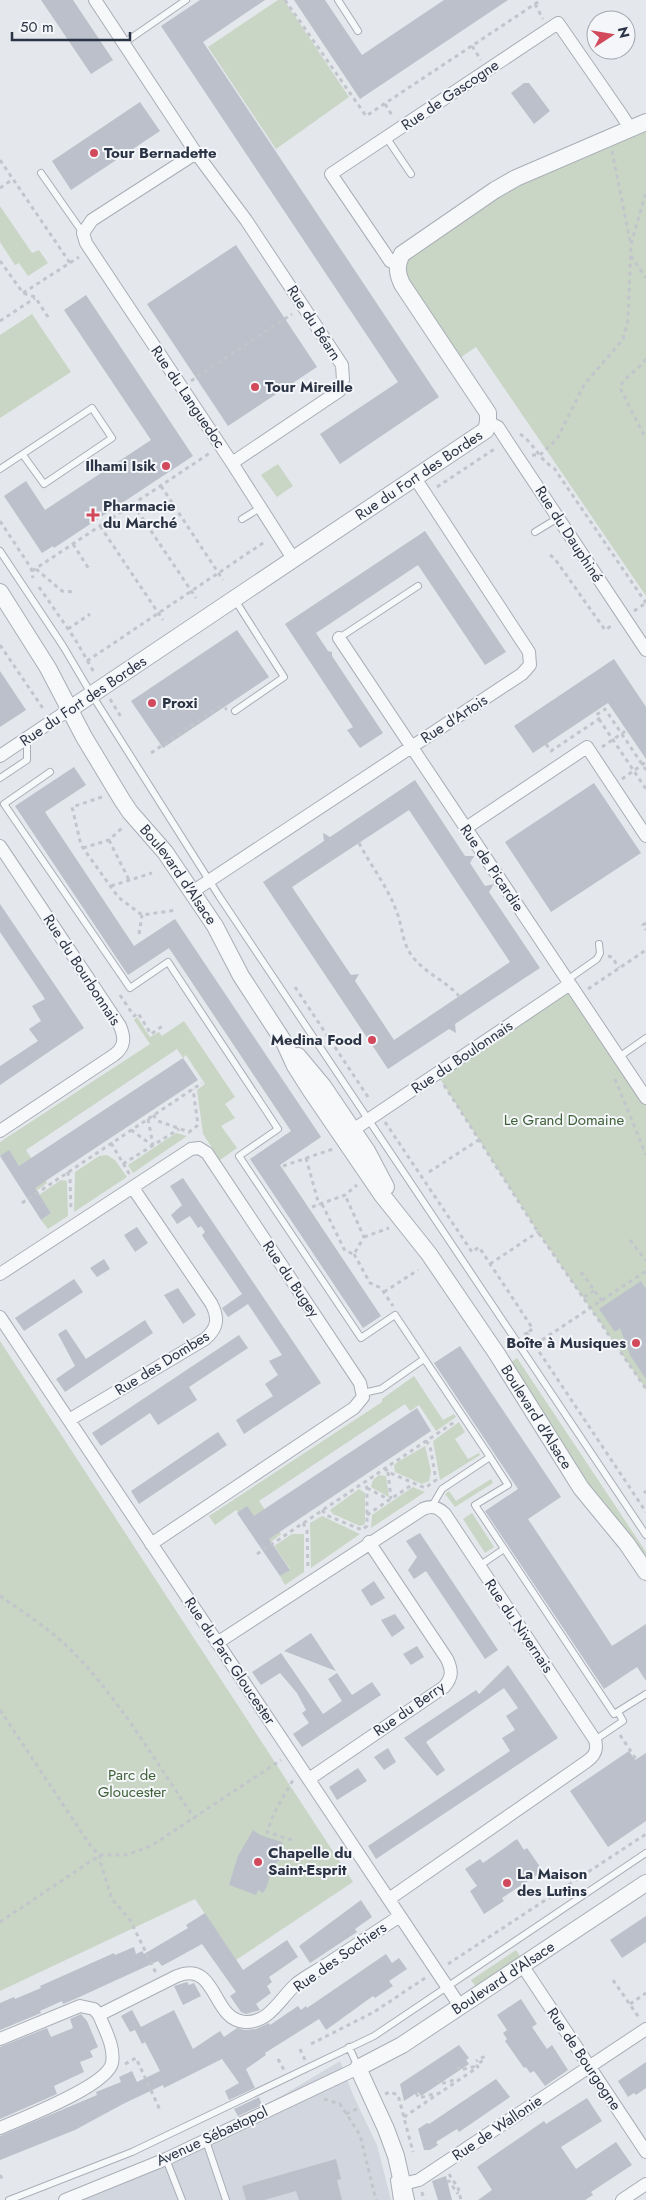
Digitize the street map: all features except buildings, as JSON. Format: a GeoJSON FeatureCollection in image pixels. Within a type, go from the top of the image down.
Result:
{"type":"FeatureCollection","features":[{"type":"Feature","properties":{"kind":"street","name":"Rue du Béarn"},"geometry":{"type":"LineString","coordinates":[[94,0],[124,42],[196,153],[246,220],[342,365],[343,380],[339,391],[232,463]]}},
{"type":"Feature","properties":{"kind":"street","name":"Rue de Gascogne"},"geometry":{"type":"LineString","coordinates":[[398,264],[390,261],[331,174],[558,23],[630,128]]}},
{"type":"Feature","properties":{"kind":"street"},"geometry":{"type":"LineString","coordinates":[[398,264],[402,254],[408,249],[495,190],[516,178],[646,122]]}},
{"type":"Feature","properties":{"kind":"street"},"geometry":{"type":"LineString","coordinates":[[83,233],[92,220],[196,153]]}},
{"type":"Feature","properties":{"kind":"street","name":"Rue du Languedoc"},"geometry":{"type":"LineString","coordinates":[[83,233],[90,250],[216,438],[294,560]]}},
{"type":"Feature","properties":{"kind":"street","name":"Rue du Fort des Bordes"},"geometry":{"type":"LineString","coordinates":[[0,756],[486,430],[488,413],[402,284],[397,274],[398,264]]}},
{"type":"Feature","properties":{"kind":"street","name":"Rue du Dauphiné"},"geometry":{"type":"LineString","coordinates":[[488,422],[498,427],[646,650]]}},
{"type":"Feature","properties":{"kind":"street","name":"Rue d'Artois"},"geometry":{"type":"LineString","coordinates":[[192,892],[522,674],[530,665],[529,652],[414,478]]}},
{"type":"Feature","properties":{"kind":"street","name":"Boulevard d'Alsace"},"geometry":{"type":"LineString","coordinates":[[0,592],[48,668],[84,737],[130,812],[165,852],[192,892],[214,926],[241,976],[284,1042],[295,1066],[382,1195],[429,1254],[491,1346],[581,1488],[627,1544],[646,1572]]}},
{"type":"Feature","properties":{"kind":"street","name":"Rue de Picardie"},"geometry":{"type":"LineString","coordinates":[[339,638],[646,1098]]}},
{"type":"Feature","properties":{"kind":"street"},"geometry":{"type":"LineString","coordinates":[[466,828],[587,748],[646,836]]}},
{"type":"Feature","properties":{"kind":"street","name":"Rue du Bourbonnais"},"geometry":{"type":"LineString","coordinates":[[0,846],[120,1026],[124,1036],[122,1047],[118,1052],[0,1131]]}},
{"type":"Feature","properties":{"kind":"street","name":"Rue du Boulonnais"},"geometry":{"type":"LineString","coordinates":[[353,1130],[569,982]]}},
{"type":"Feature","properties":{"kind":"street","name":"Boulevard d'Alsace"},"geometry":{"type":"LineString","coordinates":[[284,1042],[314,1073],[353,1130],[378,1168],[396,1212]]}},
{"type":"Feature","properties":{"kind":"street","name":"Rue du Bugey"},"geometry":{"type":"LineString","coordinates":[[0,1274],[135,1187],[190,1149],[203,1150],[356,1376],[363,1393]]}},
{"type":"Feature","properties":{"kind":"street","name":"Rue des Dombes"},"geometry":{"type":"LineString","coordinates":[[69,1420],[205,1338],[216,1326],[216,1315],[211,1303],[135,1187]]}},
{"type":"Feature","properties":{"kind":"street","name":"Rue du Parc Gloucester"},"geometry":{"type":"LineString","coordinates":[[0,1316],[460,2006]]}},
{"type":"Feature","properties":{"kind":"street"},"geometry":{"type":"LineString","coordinates":[[151,1544],[354,1408],[361,1400],[363,1393]]}},
{"type":"Feature","properties":{"kind":"street"},"geometry":{"type":"LineString","coordinates":[[217,1643],[370,1542],[422,1509],[432,1506]]}},
{"type":"Feature","properties":{"kind":"street","name":"Rue du Nivernais"},"geometry":{"type":"LineString","coordinates":[[432,1506],[445,1514],[595,1740]]}},
{"type":"Feature","properties":{"kind":"street","name":"Rue du Berry"},"geometry":{"type":"LineString","coordinates":[[309,1779],[444,1687],[451,1677],[447,1659],[370,1542]]}},
{"type":"Feature","properties":{"kind":"street"},"geometry":{"type":"LineString","coordinates":[[389,1899],[592,1758],[597,1749],[595,1740]]}},
{"type":"Feature","properties":{"kind":"street","name":"Boulevard d'Alsace"},"geometry":{"type":"LineString","coordinates":[[358,2068],[402,2045],[646,1884]]}},
{"type":"Feature","properties":{"kind":"street","name":"Rue des Sochiers"},"geometry":{"type":"LineString","coordinates":[[99,2015],[183,1974],[197,1974],[203,1977],[232,2018],[246,2022],[254,2021],[278,2005],[295,1985],[400,1916]]}},
{"type":"Feature","properties":{"kind":"street","name":"Rue de Bourgogne"},"geometry":{"type":"LineString","coordinates":[[522,1965],[646,2152]]}},
{"type":"Feature","properties":{"kind":"street"},"geometry":{"type":"LineString","coordinates":[[0,2040],[80,2006],[94,2010],[99,2015],[112,2052],[110,2069],[92,2085],[0,2128]]}},
{"type":"Feature","properties":{"kind":"street","name":"Rue de Wallonie"},"geometry":{"type":"LineString","coordinates":[[404,2192],[589,2067],[643,2024]]}},
{"type":"Feature","properties":{"kind":"street"},"geometry":{"type":"LineString","coordinates":[[358,2068],[393,2146],[404,2192]]}},
{"type":"Feature","properties":{"kind":"street","name":"Avenue Sébastopol"},"geometry":{"type":"LineString","coordinates":[[65,2200],[206,2141],[358,2068]]}},
{"type":"Feature","properties":{"kind":"street"},"geometry":{"type":"LineString","coordinates":[[622,2200],[646,2184]]}},
{"type":"Feature","properties":{"kind":"lane"},"geometry":{"type":"LineString","coordinates":[[124,42],[186,0]]}},
{"type":"Feature","properties":{"kind":"lane"},"geometry":{"type":"LineString","coordinates":[[338,0],[358,31]]}},
{"type":"Feature","properties":{"kind":"lane"},"geometry":{"type":"LineString","coordinates":[[386,137],[411,174]]}},
{"type":"Feature","properties":{"kind":"lane"},"geometry":{"type":"LineString","coordinates":[[41,173],[83,233]]}},
{"type":"Feature","properties":{"kind":"lane"},"geometry":{"type":"LineString","coordinates":[[0,470],[22,454],[92,408],[112,438],[44,484],[22,454]]}},
{"type":"Feature","properties":{"kind":"lane"},"geometry":{"type":"LineString","coordinates":[[242,519],[260,508]]}},
{"type":"Feature","properties":{"kind":"lane"},"geometry":{"type":"LineString","coordinates":[[535,532],[558,518]]}},
{"type":"Feature","properties":{"kind":"lane"},"geometry":{"type":"LineString","coordinates":[[0,552],[63,646],[97,691],[209,881],[374,1117],[646,1535]]}},
{"type":"Feature","properties":{"kind":"lane"},"geometry":{"type":"LineString","coordinates":[[339,638],[418,586]]}},
{"type":"Feature","properties":{"kind":"lane"},"geometry":{"type":"LineString","coordinates":[[234,599],[284,676],[235,711]]}},
{"type":"Feature","properties":{"kind":"lane"},"geometry":{"type":"LineString","coordinates":[[0,778],[27,760],[28,738]]}},
{"type":"Feature","properties":{"kind":"lane"},"geometry":{"type":"LineString","coordinates":[[50,772],[2,804],[130,988],[168,962],[278,1129],[239,1156],[361,1338],[395,1315],[508,1484],[475,1505],[614,1714],[646,1694]]}},
{"type":"Feature","properties":{"kind":"lane"},"geometry":{"type":"LineString","coordinates":[[569,982],[597,959],[600,953],[599,944]]}},
{"type":"Feature","properties":{"kind":"lane"},"geometry":{"type":"LineString","coordinates":[[619,1057],[646,1038]]}},
{"type":"Feature","properties":{"kind":"lane"},"geometry":{"type":"LineString","coordinates":[[363,1393],[381,1389],[424,1359]]}},
{"type":"Feature","properties":{"kind":"lane"},"geometry":{"type":"LineString","coordinates":[[432,1506],[442,1489],[490,1457]]}},
{"type":"Feature","properties":{"kind":"lane"},"geometry":{"type":"LineString","coordinates":[[478,1566],[504,1549]]}},
{"type":"Feature","properties":{"kind":"lane"},"geometry":{"type":"LineString","coordinates":[[595,1740],[623,1721],[618,1712]]}},
{"type":"Feature","properties":{"kind":"lane"},"geometry":{"type":"LineString","coordinates":[[9,2200],[132,2152],[374,2036],[646,1853]]}},
{"type":"Feature","properties":{"kind":"lane"},"geometry":{"type":"LineString","coordinates":[[349,2048],[358,2068]]}},
{"type":"Feature","properties":{"kind":"lane"},"geometry":{"type":"LineString","coordinates":[[206,2141],[226,2200]]}},
{"type":"Feature","properties":{"kind":"lane"},"geometry":{"type":"LineString","coordinates":[[393,2146],[396,2200]]}},
{"type":"Feature","properties":{"kind":"lane"},"geometry":{"type":"LineString","coordinates":[[166,2159],[182,2200]]}},
{"type":"Feature","properties":{"kind":"path","name":"Rue de Gascogne"},"geometry":{"type":"LineString","coordinates":[[286,0],[366,116],[542,0]]}},
{"type":"Feature","properties":{"kind":"path"},"geometry":{"type":"LineString","coordinates":[[608,138],[631,244]]}},
{"type":"Feature","properties":{"kind":"path"},"geometry":{"type":"LineString","coordinates":[[0,160],[70,263]]}},
{"type":"Feature","properties":{"kind":"path"},"geometry":{"type":"LineString","coordinates":[[0,188],[13,179]]}},
{"type":"Feature","properties":{"kind":"path"},"geometry":{"type":"LineString","coordinates":[[521,461],[528,456],[540,455],[557,439],[584,385],[623,339],[628,320],[631,244],[646,192]]}},
{"type":"Feature","properties":{"kind":"path"},"geometry":{"type":"LineString","coordinates":[[23,293],[90,250]]}},
{"type":"Feature","properties":{"kind":"path"},"geometry":{"type":"LineString","coordinates":[[630,254],[646,278]]}},
{"type":"Feature","properties":{"kind":"path"},"geometry":{"type":"LineString","coordinates":[[0,261],[23,293],[35,297],[50,320]]}},
{"type":"Feature","properties":{"kind":"path"},"geometry":{"type":"LineString","coordinates":[[0,321],[35,297]]}},
{"type":"Feature","properties":{"kind":"path"},"geometry":{"type":"LineString","coordinates":[[181,387],[303,307]]}},
{"type":"Feature","properties":{"kind":"path"},"geometry":{"type":"LineString","coordinates":[[646,359],[639,369],[622,382],[620,388],[646,440]]}},
{"type":"Feature","properties":{"kind":"path"},"geometry":{"type":"LineString","coordinates":[[31,572],[213,451],[208,443],[216,438]]}},
{"type":"Feature","properties":{"kind":"path"},"geometry":{"type":"LineString","coordinates":[[161,486],[223,580]]}},
{"type":"Feature","properties":{"kind":"path"},"geometry":{"type":"LineString","coordinates":[[133,504],[196,598]]}},
{"type":"Feature","properties":{"kind":"path"},"geometry":{"type":"LineString","coordinates":[[0,521],[31,568],[31,575],[87,660],[97,691],[125,724]]}},
{"type":"Feature","properties":{"kind":"path"},"geometry":{"type":"LineString","coordinates":[[100,526],[163,620]]}},
{"type":"Feature","properties":{"kind":"path"},"geometry":{"type":"LineString","coordinates":[[87,660],[277,534]]}},
{"type":"Feature","properties":{"kind":"path"},"geometry":{"type":"LineString","coordinates":[[73,544],[89,568]]}},
{"type":"Feature","properties":{"kind":"path"},"geometry":{"type":"LineString","coordinates":[[550,555],[555,559],[605,630],[624,617]]}},
{"type":"Feature","properties":{"kind":"path"},"geometry":{"type":"LineString","coordinates":[[36,569],[62,591],[75,592]]}},
{"type":"Feature","properties":{"kind":"path"},"geometry":{"type":"LineString","coordinates":[[68,629],[90,614]]}},
{"type":"Feature","properties":{"kind":"path"},"geometry":{"type":"LineString","coordinates":[[0,645],[47,715]]}},
{"type":"Feature","properties":{"kind":"path"},"geometry":{"type":"LineString","coordinates":[[151,753],[219,707],[235,711]]}},
{"type":"Feature","properties":{"kind":"path"},"geometry":{"type":"LineString","coordinates":[[646,770],[644,763],[605,709],[596,715],[646,789]]}},
{"type":"Feature","properties":{"kind":"path"},"geometry":{"type":"LineString","coordinates":[[546,744],[551,751],[599,720]]}},
{"type":"Feature","properties":{"kind":"path"},"geometry":{"type":"LineString","coordinates":[[592,755],[626,730]]}},
{"type":"Feature","properties":{"kind":"path"},"geometry":{"type":"LineString","coordinates":[[613,786],[644,763]]}},
{"type":"Feature","properties":{"kind":"path"},"geometry":{"type":"LineString","coordinates":[[102,797],[72,807],[83,848],[118,897],[142,915],[177,910]]}},
{"type":"Feature","properties":{"kind":"path"},"geometry":{"type":"LineString","coordinates":[[83,848],[110,840],[122,828]]}},
{"type":"Feature","properties":{"kind":"path"},"geometry":{"type":"LineString","coordinates":[[110,840],[129,880]]}},
{"type":"Feature","properties":{"kind":"path"},"geometry":{"type":"LineString","coordinates":[[359,843],[371,867],[384,883],[397,911],[410,953],[421,966],[452,988],[459,996]]}},
{"type":"Feature","properties":{"kind":"path"},"geometry":{"type":"LineString","coordinates":[[111,886],[152,873]]}},
{"type":"Feature","properties":{"kind":"path"},"geometry":{"type":"LineString","coordinates":[[138,934],[142,915]]}},
{"type":"Feature","properties":{"kind":"path"},"geometry":{"type":"LineString","coordinates":[[646,923],[643,925],[646,930]]}},
{"type":"Feature","properties":{"kind":"path"},"geometry":{"type":"LineString","coordinates":[[578,996],[646,950]]}},
{"type":"Feature","properties":{"kind":"path"},"geometry":{"type":"LineString","coordinates":[[294,985],[374,1117],[472,1252],[479,1247],[532,1329],[526,1332],[646,1512]]}},
{"type":"Feature","properties":{"kind":"path"},"geometry":{"type":"LineString","coordinates":[[118,992],[134,1016],[138,1014],[152,1034],[164,1025]]}},
{"type":"Feature","properties":{"kind":"path"},"geometry":{"type":"LineString","coordinates":[[619,1057],[609,1064],[646,1155]]}},
{"type":"Feature","properties":{"kind":"path"},"geometry":{"type":"LineString","coordinates":[[437,1074],[538,1232],[646,1389]]}},
{"type":"Feature","properties":{"kind":"path"},"geometry":{"type":"LineString","coordinates":[[22,1203],[202,1083]]}},
{"type":"Feature","properties":{"kind":"path"},"geometry":{"type":"LineString","coordinates":[[153,1115],[158,1121],[189,1132],[198,1125],[193,1089]]}},
{"type":"Feature","properties":{"kind":"path"},"geometry":{"type":"LineString","coordinates":[[148,1119],[152,1145]]}},
{"type":"Feature","properties":{"kind":"path"},"geometry":{"type":"LineString","coordinates":[[123,1164],[179,1128]]}},
{"type":"Feature","properties":{"kind":"path"},"geometry":{"type":"LineString","coordinates":[[131,1130],[135,1135],[152,1145]]}},
{"type":"Feature","properties":{"kind":"path"},"geometry":{"type":"LineString","coordinates":[[429,1172],[480,1139]]}},
{"type":"Feature","properties":{"kind":"path"},"geometry":{"type":"LineString","coordinates":[[110,1144],[135,1187]]}},
{"type":"Feature","properties":{"kind":"path"},"geometry":{"type":"LineString","coordinates":[[283,1166],[336,1148]]}},
{"type":"Feature","properties":{"kind":"path"},"geometry":{"type":"LineString","coordinates":[[306,1158],[321,1204],[345,1251],[354,1254],[370,1283],[381,1288],[394,1307],[395,1315]]}},
{"type":"Feature","properties":{"kind":"path"},"geometry":{"type":"LineString","coordinates":[[67,1172],[70,1177],[71,1228]]}},
{"type":"Feature","properties":{"kind":"path"},"geometry":{"type":"LineString","coordinates":[[312,1208],[345,1195],[359,1184]]}},
{"type":"Feature","properties":{"kind":"path"},"geometry":{"type":"LineString","coordinates":[[345,1195],[364,1237]]}},
{"type":"Feature","properties":{"kind":"path"},"geometry":{"type":"LineString","coordinates":[[354,1254],[364,1237],[389,1228]]}},
{"type":"Feature","properties":{"kind":"path"},"geometry":{"type":"LineString","coordinates":[[490,1264],[538,1232]]}},
{"type":"Feature","properties":{"kind":"path"},"geometry":{"type":"LineString","coordinates":[[630,1240],[646,1261]]}},
{"type":"Feature","properties":{"kind":"path"},"geometry":{"type":"LineString","coordinates":[[384,1292],[418,1270]]}},
{"type":"Feature","properties":{"kind":"path"},"geometry":{"type":"LineString","coordinates":[[581,1272],[602,1301]]}},
{"type":"Feature","properties":{"kind":"path"},"geometry":{"type":"LineString","coordinates":[[542,1340],[646,1272]]}},
{"type":"Feature","properties":{"kind":"path"},"geometry":{"type":"LineString","coordinates":[[584,1297],[594,1290]]}},
{"type":"Feature","properties":{"kind":"path"},"geometry":{"type":"LineString","coordinates":[[257,1554],[462,1416]]}},
{"type":"Feature","properties":{"kind":"path"},"geometry":{"type":"LineString","coordinates":[[385,1468],[388,1472],[425,1488],[436,1480],[430,1446],[426,1441]]}},
{"type":"Feature","properties":{"kind":"path"},"geometry":{"type":"LineString","coordinates":[[388,1472],[391,1499]]}},
{"type":"Feature","properties":{"kind":"path"},"geometry":{"type":"LineString","coordinates":[[364,1482],[368,1488],[391,1499]]}},
{"type":"Feature","properties":{"kind":"path"},"geometry":{"type":"LineString","coordinates":[[367,1515],[414,1484]]}},
{"type":"Feature","properties":{"kind":"path"},"geometry":{"type":"LineString","coordinates":[[322,1510],[326,1515],[362,1530],[367,1526],[368,1488]]}},
{"type":"Feature","properties":{"kind":"path"},"geometry":{"type":"LineString","coordinates":[[303,1523],[307,1530],[308,1583]]}},
{"type":"Feature","properties":{"kind":"path"},"geometry":{"type":"LineString","coordinates":[[0,1596],[38,1622],[72,1651],[93,1675],[119,1709],[195,1819]]}},
{"type":"Feature","properties":{"kind":"path"},"geometry":{"type":"LineString","coordinates":[[0,1710],[92,1848],[100,1855],[100,1861],[112,1899],[130,1920],[162,1985]]}},
{"type":"Feature","properties":{"kind":"path"},"geometry":{"type":"LineString","coordinates":[[614,1727],[636,1759]]}},
{"type":"Feature","properties":{"kind":"path"},"geometry":{"type":"LineString","coordinates":[[292,1840],[267,1832],[274,1813],[300,1766]]}},
{"type":"Feature","properties":{"kind":"path"},"geometry":{"type":"LineString","coordinates":[[0,1922],[100,1855],[119,1856],[137,1852],[151,1846],[195,1819],[269,1768]]}},
{"type":"Feature","properties":{"kind":"path"},"geometry":{"type":"LineString","coordinates":[[311,2044],[374,2012],[646,1834]]}},
{"type":"Feature","properties":{"kind":"path"},"geometry":{"type":"LineString","coordinates":[[613,1980],[643,2024]]}},
{"type":"Feature","properties":{"kind":"path"},"geometry":{"type":"LineString","coordinates":[[630,2004],[646,1993]]}},
{"type":"Feature","properties":{"kind":"path"},"geometry":{"type":"LineString","coordinates":[[300,2049],[309,2066]]}},
{"type":"Feature","properties":{"kind":"path"},"geometry":{"type":"LineString","coordinates":[[404,2117],[478,2067],[485,2059],[483,2057],[476,2061]]}},
{"type":"Feature","properties":{"kind":"path"},"geometry":{"type":"LineString","coordinates":[[110,2069],[136,2058],[160,2110]]}},
{"type":"Feature","properties":{"kind":"path"},"geometry":{"type":"LineString","coordinates":[[457,2066],[460,2070],[477,2066]]}},
{"type":"Feature","properties":{"kind":"path"},"geometry":{"type":"LineString","coordinates":[[437,2079],[440,2084],[462,2078]]}},
{"type":"Feature","properties":{"kind":"path"},"geometry":{"type":"LineString","coordinates":[[318,2087],[325,2100],[340,2104],[360,2136],[376,2200]]}},
{"type":"Feature","properties":{"kind":"path"},"geometry":{"type":"LineString","coordinates":[[416,2093],[419,2098],[442,2092]]}},
{"type":"Feature","properties":{"kind":"path"},"geometry":{"type":"LineString","coordinates":[[443,2165],[458,2188],[461,2198]]}},
{"type":"Feature","properties":{"kind":"path"},"geometry":{"type":"LineString","coordinates":[[0,2175],[3,2180]]}},
{"type":"Feature","properties":{"kind":"path"},"geometry":{"type":"LineString","coordinates":[[447,2182],[449,2182],[461,2198]]}},
{"type":"Feature","properties":{"kind":"shaded area"},"geometry":{"type":"Polygon","coordinates":[[[340,2061],[353,2095],[377,2145],[391,2200],[65,2200],[208,2140],[340,2061]]]}},
{"type":"Feature","properties":{"kind":"green space"},"geometry":{"type":"Polygon","coordinates":[[[278,0],[284,0],[349,97],[276,149],[208,47],[278,0]]]}},
{"type":"Feature","properties":{"kind":"green space"},"geometry":{"type":"Polygon","coordinates":[[[646,122],[646,596],[476,347],[454,362],[397,264],[495,190],[646,122]]]}},
{"type":"Feature","properties":{"kind":"green space"},"geometry":{"type":"Polygon","coordinates":[[[0,206],[32,253],[39,250],[48,263],[28,276],[19,263],[15,265],[0,242],[0,206]]]}},
{"type":"Feature","properties":{"kind":"green space"},"geometry":{"type":"Polygon","coordinates":[[[32,314],[71,372],[0,418],[0,335],[32,314]]]}},
{"type":"Feature","properties":{"kind":"green space"},"geometry":{"type":"Polygon","coordinates":[[[278,464],[293,486],[277,497],[261,475],[278,464]]]}},
{"type":"Feature","properties":{"kind":"green space","name":"Le Grand Domaine"},"geometry":{"type":"Polygon","coordinates":[[[570,984],[646,1098],[646,1389],[538,1232],[437,1074],[570,984]]]}},
{"type":"Feature","properties":{"kind":"green space"},"geometry":{"type":"Polygon","coordinates":[[[137,1017],[150,1037],[159,1032],[162,1036],[184,1021],[235,1097],[225,1104],[235,1118],[221,1126],[237,1148],[220,1160],[203,1134],[197,1090],[205,1084],[186,1055],[183,1058],[177,1049],[26,1150],[47,1183],[36,1191],[9,1151],[0,1156],[0,1142],[150,1044],[134,1020],[137,1017]]]}},
{"type":"Feature","properties":{"kind":"green space"},"geometry":{"type":"Polygon","coordinates":[[[176,1133],[187,1136],[133,1173],[128,1165],[176,1133]]]}},
{"type":"Feature","properties":{"kind":"green space"},"geometry":{"type":"Polygon","coordinates":[[[107,1155],[115,1160],[127,1177],[74,1212],[75,1172],[99,1156],[107,1155]]]}},
{"type":"Feature","properties":{"kind":"green space"},"geometry":{"type":"Polygon","coordinates":[[[61,1180],[67,1181],[68,1216],[48,1229],[41,1220],[51,1213],[39,1195],[61,1180]]]}},
{"type":"Feature","properties":{"kind":"green space","name":"Parc de Gloucester"},"geometry":{"type":"Polygon","coordinates":[[[0,1341],[353,1882],[236,1960],[195,1899],[0,1991],[0,1341]]]}},
{"type":"Feature","properties":{"kind":"green space"},"geometry":{"type":"Polygon","coordinates":[[[517,1358],[646,1552],[646,1556],[593,1492],[510,1363],[517,1358]]]}},
{"type":"Feature","properties":{"kind":"green space"},"geometry":{"type":"Polygon","coordinates":[[[414,1376],[443,1420],[454,1414],[456,1417],[436,1431],[419,1405],[410,1411],[405,1404],[259,1501],[281,1534],[271,1542],[236,1510],[215,1525],[209,1516],[382,1402],[382,1399],[414,1376]]]}},
{"type":"Feature","properties":{"kind":"green space"},"geometry":{"type":"Polygon","coordinates":[[[459,1422],[465,1432],[455,1439],[468,1459],[479,1453],[480,1455],[440,1480],[433,1441],[459,1422]]]}},
{"type":"Feature","properties":{"kind":"green space"},"geometry":{"type":"Polygon","coordinates":[[[425,1446],[431,1471],[429,1481],[422,1484],[395,1472],[394,1466],[396,1463],[425,1446]]]}},
{"type":"Feature","properties":{"kind":"green space"},"geometry":{"type":"Polygon","coordinates":[[[379,1475],[386,1476],[389,1497],[371,1487],[373,1480],[379,1475]]]}},
{"type":"Feature","properties":{"kind":"green space"},"geometry":{"type":"Polygon","coordinates":[[[491,1479],[493,1483],[455,1507],[445,1494],[449,1491],[456,1501],[491,1479]]]}},
{"type":"Feature","properties":{"kind":"green space"},"geometry":{"type":"Polygon","coordinates":[[[413,1487],[425,1492],[371,1528],[372,1515],[413,1487]]]}},
{"type":"Feature","properties":{"kind":"green space"},"geometry":{"type":"Polygon","coordinates":[[[359,1489],[365,1493],[365,1524],[360,1526],[333,1514],[330,1510],[359,1489]]]}},
{"type":"Feature","properties":{"kind":"green space"},"geometry":{"type":"Polygon","coordinates":[[[472,1513],[494,1547],[485,1553],[463,1519],[472,1513]]]}},
{"type":"Feature","properties":{"kind":"green space"},"geometry":{"type":"Polygon","coordinates":[[[322,1516],[360,1534],[311,1568],[310,1523],[322,1516]]]}},
{"type":"Feature","properties":{"kind":"green space"},"geometry":{"type":"Polygon","coordinates":[[[292,1534],[304,1534],[304,1572],[285,1585],[280,1576],[290,1569],[274,1546],[292,1534]]]}},
{"type":"Feature","properties":{"kind":"green space"},"geometry":{"type":"Polygon","coordinates":[[[516,1950],[521,1958],[476,1987],[471,1980],[516,1950]]]}},
{"type":"Feature","properties":{"kind":"place","name":"Tour Bernadette"},"geometry":{"type":"Point","coordinates":[94,153]}},
{"type":"Feature","properties":{"kind":"place","name":"Tour Mireille"},"geometry":{"type":"Point","coordinates":[255,387]}},
{"type":"Feature","properties":{"kind":"place","name":"Ilhami Isik"},"geometry":{"type":"Point","coordinates":[166,466]}},
{"type":"Feature","properties":{"kind":"place","name":"Pharmacie du Marché"},"geometry":{"type":"Point","coordinates":[93,515]}},
{"type":"Feature","properties":{"kind":"place","name":"Proxi"},"geometry":{"type":"Point","coordinates":[152,703]}},
{"type":"Feature","properties":{"kind":"place","name":"Medina Food"},"geometry":{"type":"Point","coordinates":[372,1040]}},
{"type":"Feature","properties":{"kind":"place","name":"Boîte à Musiques"},"geometry":{"type":"Point","coordinates":[636,1343]}},
{"type":"Feature","properties":{"kind":"place","name":"Chapelle du Saint-Esprit"},"geometry":{"type":"Point","coordinates":[258,1862]}},
{"type":"Feature","properties":{"kind":"place","name":"La Maison des Lutins"},"geometry":{"type":"Point","coordinates":[507,1883]}}]}
